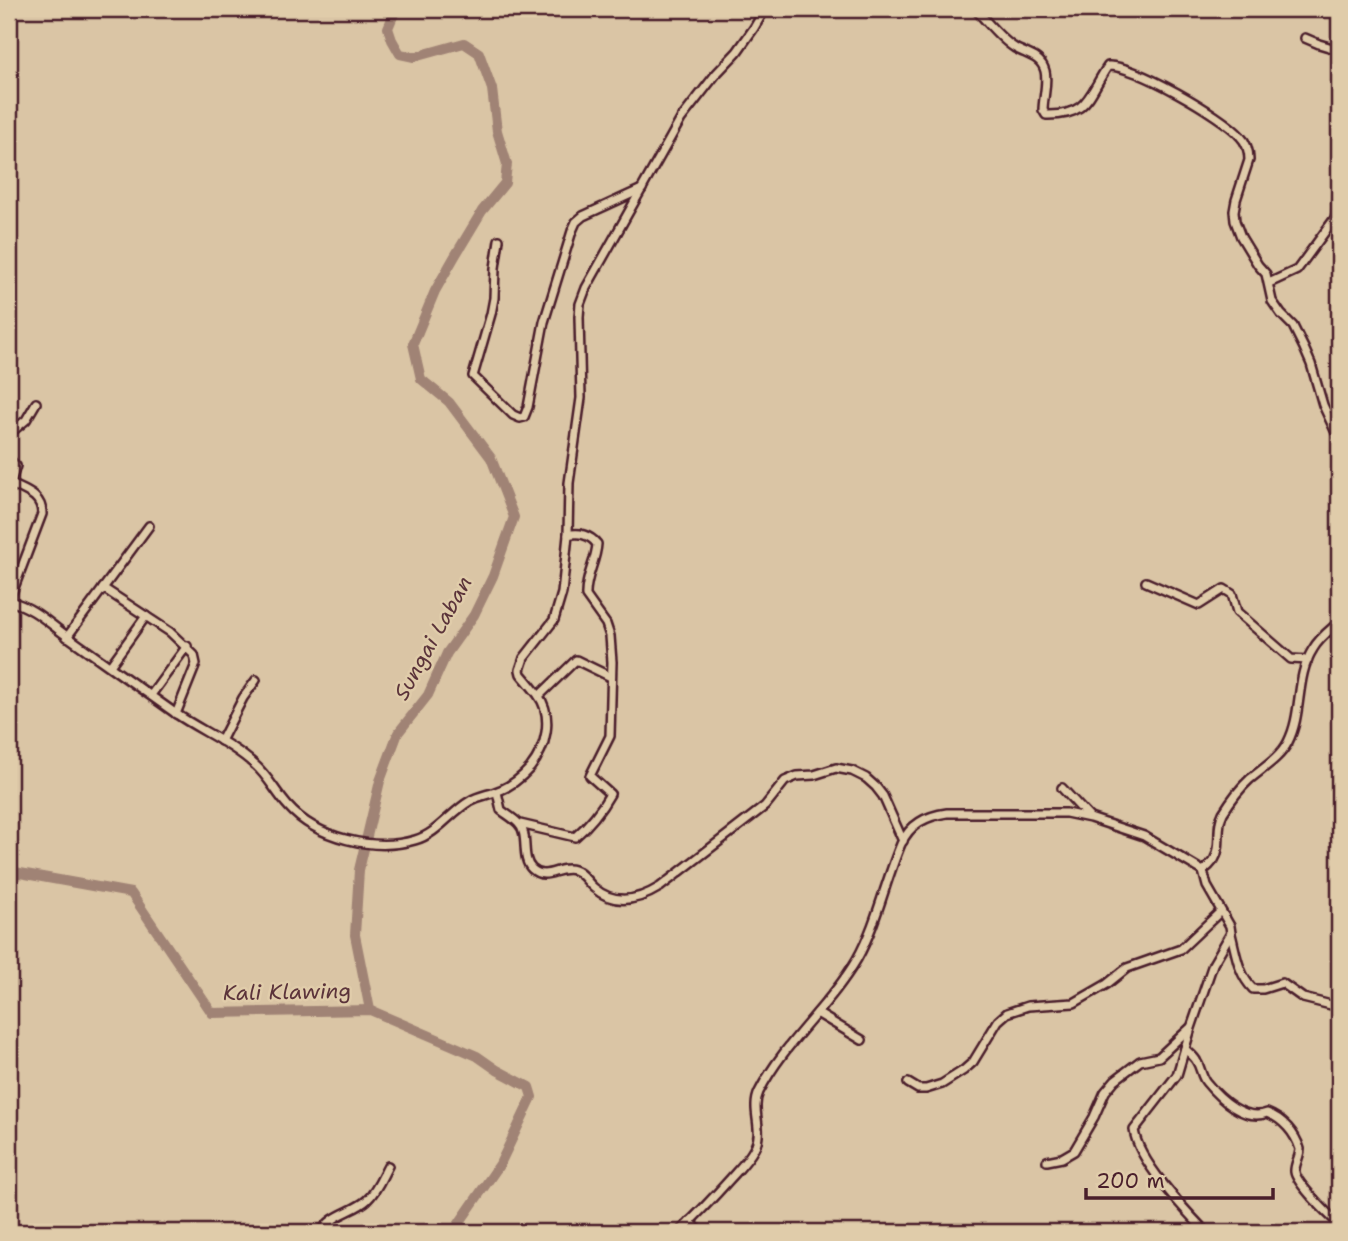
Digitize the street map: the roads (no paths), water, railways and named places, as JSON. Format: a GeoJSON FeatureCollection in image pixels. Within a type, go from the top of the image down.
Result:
{"type":"FeatureCollection","features":[{"type":"Feature","properties":{"kind":"street"},"geometry":{"type":"LineString","coordinates":[[9,459],[16,466],[10,486],[38,499],[42,514],[9,601],[34,610],[176,714],[256,765],[288,806],[302,819],[348,841],[387,845],[426,836],[470,801],[497,792],[518,779],[538,757],[543,745],[548,718],[540,696],[520,670],[524,658],[555,616],[562,593],[568,535],[569,484],[581,398],[580,304],[586,288],[681,119],[737,52],[765,9]]}},
{"type":"Feature","properties":{"kind":"street"},"geometry":{"type":"LineString","coordinates":[[975,9],[1008,43],[1032,55],[1041,63],[1045,72],[1042,110],[1046,115],[1082,107],[1095,91],[1108,66],[1115,65],[1153,80],[1198,103],[1238,133],[1249,152],[1249,160],[1236,200],[1235,221],[1241,237],[1266,274],[1272,301],[1293,326],[1311,364],[1323,405],[1339,439]]}},
{"type":"Feature","properties":{"kind":"street"},"geometry":{"type":"LineString","coordinates":[[1306,38],[1339,50]]}},
{"type":"Feature","properties":{"kind":"street"},"geometry":{"type":"LineString","coordinates":[[1269,283],[1297,270],[1332,222],[1336,214],[1336,191],[1339,186]]}},
{"type":"Feature","properties":{"kind":"street"},"geometry":{"type":"LineString","coordinates":[[499,240],[494,299],[473,376],[513,415],[520,418],[524,417],[528,407],[544,322],[576,222],[583,216],[643,188]]}},
{"type":"Feature","properties":{"kind":"street"},"geometry":{"type":"LineString","coordinates":[[9,433],[25,422],[36,403]]}},
{"type":"Feature","properties":{"kind":"street"},"geometry":{"type":"LineString","coordinates":[[67,636],[149,526]]}},
{"type":"Feature","properties":{"kind":"street"},"geometry":{"type":"LineString","coordinates":[[497,792],[500,810],[520,824],[573,838],[587,826],[610,793],[590,776],[610,736],[611,652],[608,628],[586,596],[587,577],[597,544],[576,533],[568,535]]}},
{"type":"Feature","properties":{"kind":"street"},"geometry":{"type":"LineString","coordinates":[[1146,582],[1199,605],[1224,589],[1232,594],[1237,612],[1279,649],[1292,659],[1308,660]]}},
{"type":"Feature","properties":{"kind":"street"},"geometry":{"type":"LineString","coordinates":[[103,588],[170,632],[194,655],[196,664],[176,714]]}},
{"type":"Feature","properties":{"kind":"street"},"geometry":{"type":"LineString","coordinates":[[110,666],[146,616]]}},
{"type":"Feature","properties":{"kind":"street"},"geometry":{"type":"LineString","coordinates":[[1203,871],[1218,852],[1219,822],[1233,797],[1277,757],[1288,742],[1297,718],[1301,684],[1313,648],[1339,622]]}},
{"type":"Feature","properties":{"kind":"street"},"geometry":{"type":"LineString","coordinates":[[151,695],[187,646]]}},
{"type":"Feature","properties":{"kind":"street"},"geometry":{"type":"LineString","coordinates":[[540,696],[576,660],[611,677]]}},
{"type":"Feature","properties":{"kind":"street"},"geometry":{"type":"LineString","coordinates":[[221,741],[243,698],[256,680]]}},
{"type":"Feature","properties":{"kind":"street"},"geometry":{"type":"LineString","coordinates":[[520,824],[526,860],[533,870],[546,875],[572,869],[601,892],[612,898],[626,900],[649,894],[670,880],[765,806],[785,781],[797,776],[814,775],[836,768],[852,771],[866,778],[883,796],[903,841]]}},
{"type":"Feature","properties":{"kind":"street"},"geometry":{"type":"LineString","coordinates":[[1062,788],[1090,818]]}},
{"type":"Feature","properties":{"kind":"street"},"geometry":{"type":"LineString","coordinates":[[679,1232],[753,1151],[759,1134],[755,1104],[757,1096],[796,1037],[843,981],[863,947],[903,841],[913,826],[933,815],[1066,813],[1144,836],[1203,871],[1207,886],[1230,926],[1238,968],[1253,989],[1282,983],[1304,998],[1339,1007]]}},
{"type":"Feature","properties":{"kind":"street"},"geometry":{"type":"LineString","coordinates":[[908,1083],[918,1089],[942,1084],[973,1062],[998,1021],[1007,1013],[1028,1006],[1074,1003],[1107,984],[1127,968],[1181,949],[1220,912]]}},
{"type":"Feature","properties":{"kind":"street"},"geometry":{"type":"LineString","coordinates":[[1206,1232],[1149,1164],[1134,1130],[1177,1075],[1213,964],[1231,933]]}},
{"type":"Feature","properties":{"kind":"street"},"geometry":{"type":"LineString","coordinates":[[817,1013],[862,1040]]}},
{"type":"Feature","properties":{"kind":"street"},"geometry":{"type":"LineString","coordinates":[[1047,1161],[1069,1156],[1074,1151],[1094,1117],[1105,1091],[1115,1080],[1140,1061],[1159,1057],[1191,1028]]}},
{"type":"Feature","properties":{"kind":"street"},"geometry":{"type":"LineString","coordinates":[[1185,1049],[1198,1062],[1206,1082],[1239,1111],[1252,1116],[1267,1113],[1278,1118],[1288,1128],[1300,1149],[1295,1174],[1339,1224]]}},
{"type":"Feature","properties":{"kind":"street"},"geometry":{"type":"LineString","coordinates":[[322,1232],[332,1220],[368,1200],[388,1166]]}},
{"type":"Feature","properties":{"kind":"street"},"geometry":{"type":"LineString","coordinates":[[690,1222],[701,1232]]}},
{"type":"Feature","properties":{"kind":"waterway","name":"Sungai Laban"},"geometry":{"type":"LineString","coordinates":[[370,1010],[355,935],[359,870],[380,781],[398,733],[428,695],[447,653],[474,615],[493,576],[514,517],[491,458],[449,402],[421,379],[413,344],[435,291],[482,211],[505,183],[507,164],[497,131],[492,89],[479,53],[464,43],[414,57],[400,54],[388,28],[396,9]]}},
{"type":"Feature","properties":{"kind":"waterway","name":"Kali Klawing"},"geometry":{"type":"LineString","coordinates":[[9,871],[131,893],[212,1013],[370,1010],[477,1056],[529,1087],[532,1097],[500,1164],[453,1232]]}}]}
